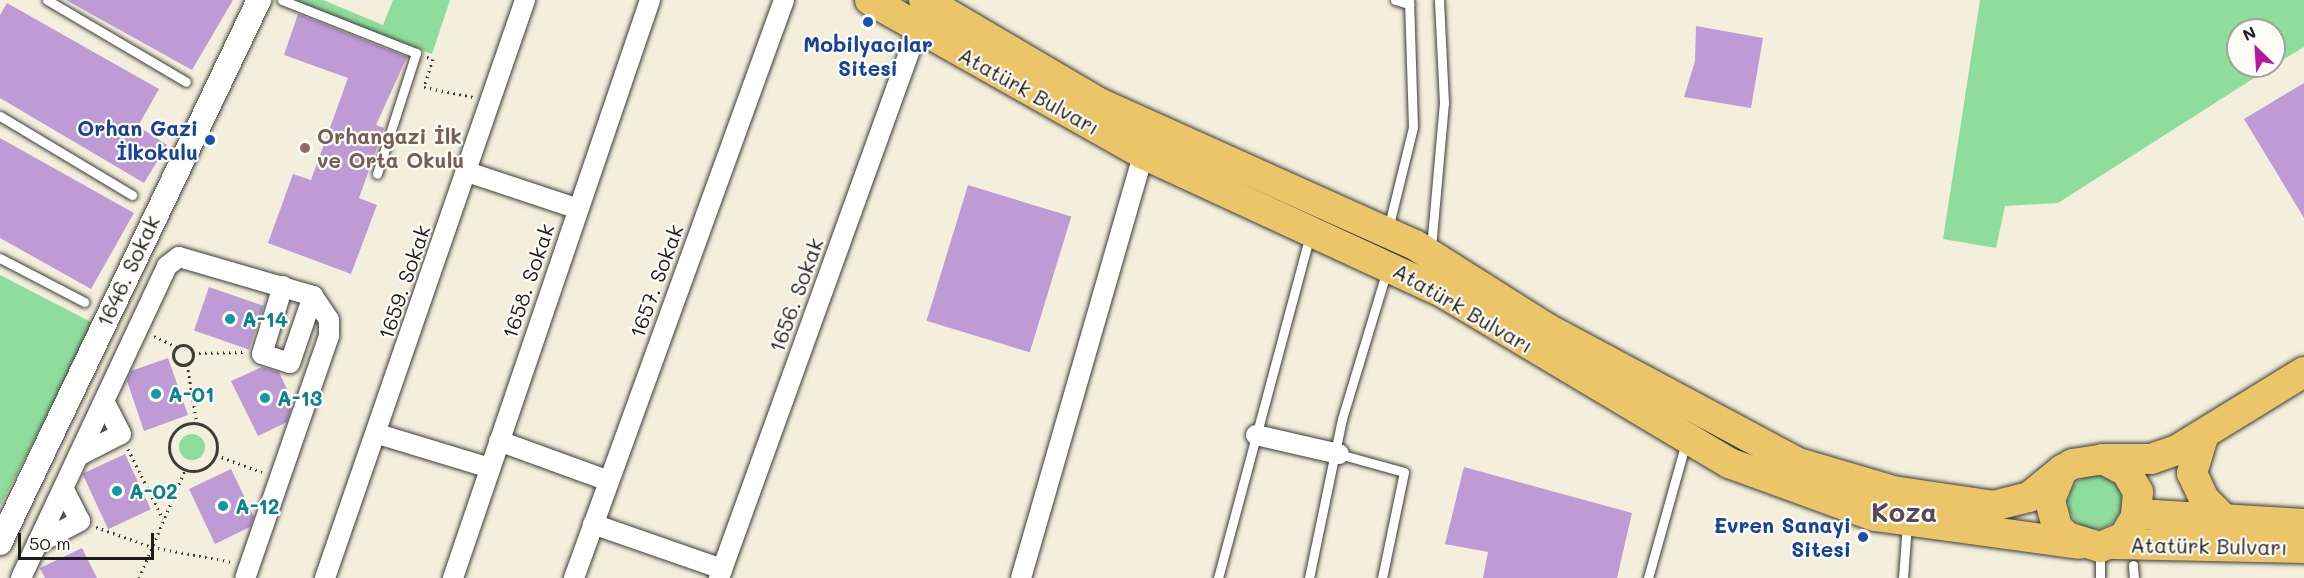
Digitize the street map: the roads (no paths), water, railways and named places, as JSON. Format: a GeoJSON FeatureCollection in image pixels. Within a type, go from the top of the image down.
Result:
{"type":"FeatureCollection","features":[{"type":"Feature","properties":{"kind":"main road","name":"Atatürk Bulvarı"},"geometry":{"type":"LineString","coordinates":[[870,0],[921,14],[1100,103],[1394,234],[1430,253],[1548,329],[1798,463],[1921,497],[2007,506],[2029,497],[2062,470],[2087,459],[2103,459],[2126,471],[2138,508],[2129,531],[2107,550]]}},
{"type":"Feature","properties":{"kind":"main road","name":"Atatürk Bulvarı"},"geometry":{"type":"LineString","coordinates":[[921,14],[1143,154],[1389,265],[1686,442],[1811,495],[1908,523],[2107,550],[2304,548]]}},
{"type":"Feature","properties":{"kind":"main road"},"geometry":{"type":"LineString","coordinates":[[1389,265],[1394,234]]}},
{"type":"Feature","properties":{"kind":"main road"},"geometry":{"type":"LineString","coordinates":[[2103,459],[2160,457],[2204,434],[2304,372]]}},
{"type":"Feature","properties":{"kind":"main road"},"geometry":{"type":"LineString","coordinates":[[1686,442],[1703,413]]}},
{"type":"Feature","properties":{"kind":"main road"},"geometry":{"type":"LineString","coordinates":[[2138,508],[2156,472],[2204,434]]}},
{"type":"Feature","properties":{"kind":"main road"},"geometry":{"type":"LineString","coordinates":[[2204,434],[2192,473],[2204,499],[2224,519]]}},
{"type":"Feature","properties":{"kind":"main road"},"geometry":{"type":"LineString","coordinates":[[2062,470],[2052,488],[2052,514],[2067,537],[2107,550]]}},
{"type":"Feature","properties":{"kind":"main road","name":"Atatürk Bulvarı"},"geometry":{"type":"LineString","coordinates":[[2138,508],[2224,519],[2304,524]]}},
{"type":"Feature","properties":{"kind":"street","name":"1646. Sokak"},"geometry":{"type":"LineString","coordinates":[[0,543],[259,0]]}},
{"type":"Feature","properties":{"kind":"street","name":"1659. Sokak"},"geometry":{"type":"LineString","coordinates":[[325,578],[378,434],[493,101],[525,0]]}},
{"type":"Feature","properties":{"kind":"street","name":"1658. Sokak"},"geometry":{"type":"LineString","coordinates":[[453,578],[650,0]]}},
{"type":"Feature","properties":{"kind":"street","name":"1657. Sokak"},"geometry":{"type":"LineString","coordinates":[[574,578],[784,0]]}},
{"type":"Feature","properties":{"kind":"street","name":"1656. Sokak"},"geometry":{"type":"LineString","coordinates":[[721,574],[921,14]]}},
{"type":"Feature","properties":{"kind":"street"},"geometry":{"type":"LineString","coordinates":[[1021,578],[1143,154]]}},
{"type":"Feature","properties":{"kind":"street"},"geometry":{"type":"LineString","coordinates":[[467,172],[578,209]]}},
{"type":"Feature","properties":{"kind":"street"},"geometry":{"type":"LineString","coordinates":[[21,578],[138,328],[176,258],[313,296],[326,312],[330,328],[247,572]]}},
{"type":"Feature","properties":{"kind":"street"},"geometry":{"type":"LineString","coordinates":[[283,286],[262,354],[317,371]]}},
{"type":"Feature","properties":{"kind":"street"},"geometry":{"type":"LineString","coordinates":[[290,363],[313,296]]}},
{"type":"Feature","properties":{"kind":"street"},"geometry":{"type":"LineString","coordinates":[[78,456],[121,434],[104,401]]}},
{"type":"Feature","properties":{"kind":"street"},"geometry":{"type":"LineString","coordinates":[[378,434],[490,468]]}},
{"type":"Feature","properties":{"kind":"street"},"geometry":{"type":"LineString","coordinates":[[1256,435],[1338,454]]}},
{"type":"Feature","properties":{"kind":"street"},"geometry":{"type":"LineString","coordinates":[[499,441],[609,481]]}},
{"type":"Feature","properties":{"kind":"street"},"geometry":{"type":"LineString","coordinates":[[37,544],[80,521],[63,488]]}},
{"type":"Feature","properties":{"kind":"street"},"geometry":{"type":"LineString","coordinates":[[593,524],[721,574]]}},
{"type":"Feature","properties":{"kind":"lane"},"geometry":{"type":"LineString","coordinates":[[47,0],[186,82]]}},
{"type":"Feature","properties":{"kind":"lane"},"geometry":{"type":"LineString","coordinates":[[282,0],[416,53],[377,174]]}},
{"type":"Feature","properties":{"kind":"lane"},"geometry":{"type":"LineString","coordinates":[[1394,234],[1413,127],[1409,2],[1395,0]]}},
{"type":"Feature","properties":{"kind":"lane"},"geometry":{"type":"LineString","coordinates":[[1430,253],[1444,103],[1439,0]]}},
{"type":"Feature","properties":{"kind":"lane"},"geometry":{"type":"LineString","coordinates":[[0,116],[132,195]]}},
{"type":"Feature","properties":{"kind":"lane"},"geometry":{"type":"LineString","coordinates":[[1218,578],[1311,230]]}},
{"type":"Feature","properties":{"kind":"lane"},"geometry":{"type":"LineString","coordinates":[[0,258],[84,302]]}},
{"type":"Feature","properties":{"kind":"lane"},"geometry":{"type":"LineString","coordinates":[[1309,578],[1338,454],[1342,418],[1389,265]]}},
{"type":"Feature","properties":{"kind":"lane"},"geometry":{"type":"LineString","coordinates":[[1648,578],[1686,442]]}},
{"type":"Feature","properties":{"kind":"lane"},"geometry":{"type":"LineString","coordinates":[[1338,454],[1404,472],[1382,578]]}},
{"type":"Feature","properties":{"kind":"lane"},"geometry":{"type":"LineString","coordinates":[[1903,578],[1908,523]]}},
{"type":"Feature","properties":{"kind":"lane"},"geometry":{"type":"LineString","coordinates":[[2100,578],[2107,550]]}},
{"type":"Feature","properties":{"kind":"lane"},"geometry":{"type":"LineString","coordinates":[[2107,550],[2134,578]]}},
{"type":"Feature","properties":{"kind":"place","name":"Mobilyacılar Sitesi"},"geometry":{"type":"Point","coordinates":[868,22]}},
{"type":"Feature","properties":{"kind":"place","name":"Orhan Gazi İlkokulu"},"geometry":{"type":"Point","coordinates":[210,140]}},
{"type":"Feature","properties":{"kind":"place","name":"Orhangazi İlk ve Orta Okulu"},"geometry":{"type":"Point","coordinates":[305,148]}},
{"type":"Feature","properties":{"kind":"place","name":"A-14"},"geometry":{"type":"Point","coordinates":[230,319]}},
{"type":"Feature","properties":{"kind":"place","name":"A-01"},"geometry":{"type":"Point","coordinates":[156,394]}},
{"type":"Feature","properties":{"kind":"place","name":"A-13"},"geometry":{"type":"Point","coordinates":[265,398]}},
{"type":"Feature","properties":{"kind":"place","name":"A-02"},"geometry":{"type":"Point","coordinates":[117,491]}},
{"type":"Feature","properties":{"kind":"place","name":"A-12"},"geometry":{"type":"Point","coordinates":[223,506]}},
{"type":"Feature","properties":{"kind":"place","name":"Evren Sanayi Sitesi"},"geometry":{"type":"Point","coordinates":[1863,537]}},
{"type":"Feature","properties":{"kind":"district","name":"Koza"},"geometry":{"type":"Point","coordinates":[1904,512]}}]}
